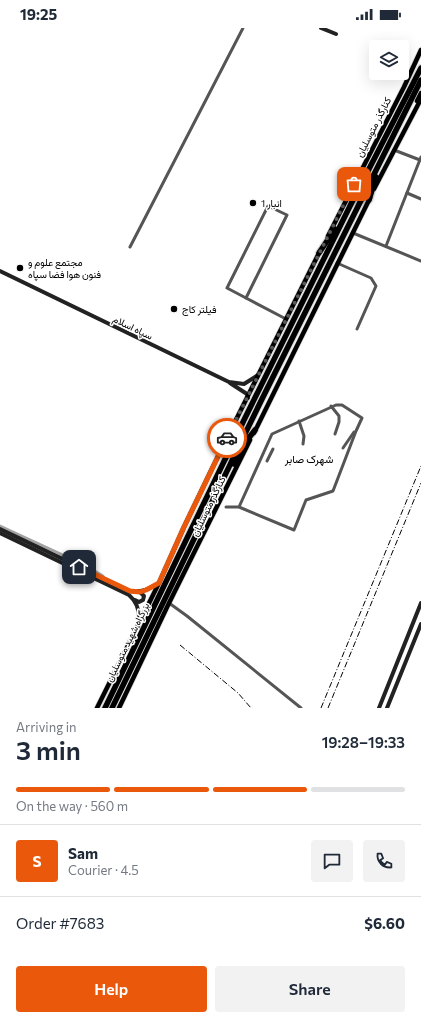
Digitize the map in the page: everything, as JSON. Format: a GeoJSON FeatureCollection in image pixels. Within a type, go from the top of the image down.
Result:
{"type":"FeatureCollection","features":[{"type":"Feature","properties":{"kind":"highway","name":"بزرگراه شهید متوسلیان"},"geometry":{"type":"LineString","coordinates":[[105,708],[192,526],[353,200],[421,68]]}},
{"type":"Feature","properties":{"kind":"highway","name":"بزرگراه شهید متوسلیان"},"geometry":{"type":"LineString","coordinates":[[112,708],[218,488],[421,80]]}},
{"type":"Feature","properties":{"kind":"highway"},"geometry":{"type":"LineString","coordinates":[[369,200],[385,154]]}},
{"type":"Feature","properties":{"kind":"highway"},"geometry":{"type":"LineString","coordinates":[[319,253],[353,200]]}},
{"type":"Feature","properties":{"kind":"highway"},"geometry":{"type":"LineString","coordinates":[[218,488],[255,430]]}},
{"type":"Feature","properties":{"kind":"main road","name":"کنارگذر متوسلیان"},"geometry":{"type":"LineString","coordinates":[[97,708],[159,583],[207,478],[421,50]]}},
{"type":"Feature","properties":{"kind":"main road"},"geometry":{"type":"LineString","coordinates":[[405,84],[421,55]]}},
{"type":"Feature","properties":{"kind":"main road"},"geometry":{"type":"LineString","coordinates":[[408,125],[421,93]]}},
{"type":"Feature","properties":{"kind":"main road","name":"کنارگذر متوسلیان"},"geometry":{"type":"LineString","coordinates":[[119,708],[169,603],[337,263],[421,99]]}},
{"type":"Feature","properties":{"kind":"main road"},"geometry":{"type":"LineString","coordinates":[[101,708],[115,673]]}},
{"type":"Feature","properties":{"kind":"street"},"geometry":{"type":"LineString","coordinates":[[130,247],[243,28]]}},
{"type":"Feature","properties":{"kind":"street"},"geometry":{"type":"LineString","coordinates":[[321,28],[336,34]]}},
{"type":"Feature","properties":{"kind":"street"},"geometry":{"type":"LineString","coordinates":[[386,246],[420,158],[394,150]]}},
{"type":"Feature","properties":{"kind":"street"},"geometry":{"type":"LineString","coordinates":[[407,193],[421,199]]}},
{"type":"Feature","properties":{"kind":"street"},"geometry":{"type":"LineString","coordinates":[[246,298],[287,216],[268,206],[227,288],[246,298],[286,319]]}},
{"type":"Feature","properties":{"kind":"street"},"geometry":{"type":"LineString","coordinates":[[353,232],[421,261]]}},
{"type":"Feature","properties":{"kind":"street"},"geometry":{"type":"LineString","coordinates":[[337,263],[371,278],[376,286],[357,329]]}},
{"type":"Feature","properties":{"kind":"street","name":"سپاه اسلام"},"geometry":{"type":"LineString","coordinates":[[0,272],[228,382],[244,384],[259,375]]}},
{"type":"Feature","properties":{"kind":"street"},"geometry":{"type":"LineString","coordinates":[[228,382],[247,394],[248,398]]}},
{"type":"Feature","properties":{"kind":"street"},"geometry":{"type":"LineString","coordinates":[[226,507],[239,507],[294,530],[306,500],[333,491],[362,418],[342,405],[336,405],[272,434],[239,507]]}},
{"type":"Feature","properties":{"kind":"street"},"geometry":{"type":"LineString","coordinates":[[332,406],[339,416],[339,422],[335,434]]}},
{"type":"Feature","properties":{"kind":"street"},"geometry":{"type":"LineString","coordinates":[[299,421],[304,436],[302,444]]}},
{"type":"Feature","properties":{"kind":"street"},"geometry":{"type":"LineString","coordinates":[[343,448],[356,431]]}},
{"type":"Feature","properties":{"kind":"street"},"geometry":{"type":"LineString","coordinates":[[267,462],[273,449]]}},
{"type":"Feature","properties":{"kind":"street"},"geometry":{"type":"LineString","coordinates":[[264,452],[271,455]]}},
{"type":"Feature","properties":{"kind":"street"},"geometry":{"type":"LineString","coordinates":[[0,529],[130,595],[139,602],[143,600],[144,596],[140,592]]}},
{"type":"Feature","properties":{"kind":"street"},"geometry":{"type":"LineString","coordinates":[[0,533],[130,591],[140,592],[159,583]]}},
{"type":"Feature","properties":{"kind":"street"},"geometry":{"type":"LineString","coordinates":[[134,599],[139,610],[138,626]]}},
{"type":"Feature","properties":{"kind":"street"},"geometry":{"type":"LineString","coordinates":[[169,603],[301,708]]}},
{"type":"Feature","properties":{"kind":"street"},"geometry":{"type":"LineString","coordinates":[[379,708],[421,603]]}},
{"type":"Feature","properties":{"kind":"street"},"geometry":{"type":"LineString","coordinates":[[387,708],[421,622],[415,619]]}},
{"type":"Feature","properties":{"kind":"waterway"},"geometry":{"type":"LineString","coordinates":[[0,526],[78,562]]}},
{"type":"Feature","properties":{"kind":"waterway"},"geometry":{"type":"LineString","coordinates":[[83,564],[103,576]]}},
{"type":"Feature","properties":{"kind":"railway"},"geometry":{"type":"LineString","coordinates":[[321,708],[421,466]]}},
{"type":"Feature","properties":{"kind":"railway"},"geometry":{"type":"LineString","coordinates":[[328,708],[421,483]]}},
{"type":"Feature","properties":{"kind":"railway"},"geometry":{"type":"LineString","coordinates":[[180,645],[238,693],[251,708]]}},
{"type":"Feature","properties":{"kind":"way so far"},"geometry":{"type":"LineString","coordinates":[[227,438],[354,184]]}},
{"type":"Feature","properties":{"kind":"place","name":"انبار 1"},"geometry":{"type":"Point","coordinates":[253,203]}},
{"type":"Feature","properties":{"kind":"place","name":"مجتمع علوم و فنون هوا فضا سپاه"},"geometry":{"type":"Point","coordinates":[20,268]}},
{"type":"Feature","properties":{"kind":"place","name":"فیلتر کاج"},"geometry":{"type":"Point","coordinates":[174,309]}},
{"type":"Feature","properties":{"kind":"district","name":"شهرک صابر"},"geometry":{"type":"Point","coordinates":[309,458]}},
{"type":"Feature","properties":{"kind":"route"},"geometry":{"type":"LineString","coordinates":[[79,567],[130,591],[140,592],[159,583],[227,438]]}}]}
